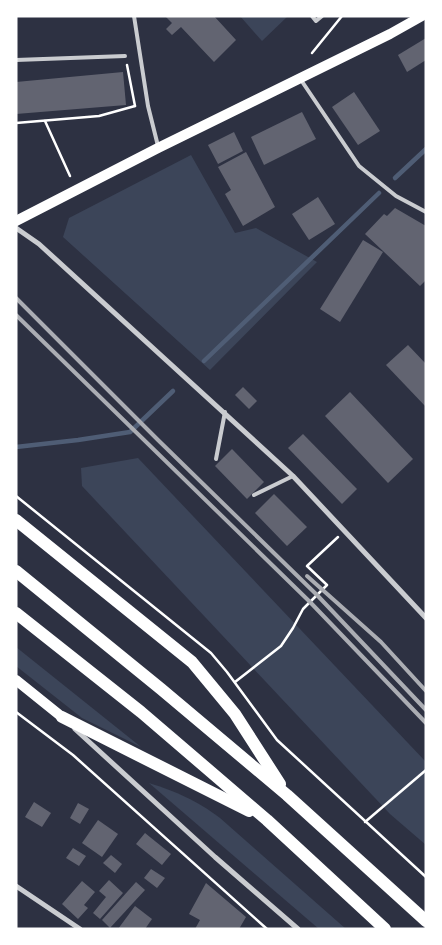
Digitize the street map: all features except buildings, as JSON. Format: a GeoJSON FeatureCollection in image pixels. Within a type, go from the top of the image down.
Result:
{"type":"FeatureCollection","features":[{"type":"Feature","properties":{"kind":"highway"},"geometry":{"type":"LineString","coordinates":[[16,520],[192,662],[235,714],[287,795]]}},
{"type":"Feature","properties":{"kind":"highway"},"geometry":{"type":"LineString","coordinates":[[16,571],[287,795],[426,921]]}},
{"type":"Feature","properties":{"kind":"highway"},"geometry":{"type":"LineString","coordinates":[[16,613],[141,712],[267,820],[385,929]]}},
{"type":"Feature","properties":{"kind":"highway"},"geometry":{"type":"LineString","coordinates":[[62,717],[267,820]]}},
{"type":"Feature","properties":{"kind":"main road"},"geometry":{"type":"LineString","coordinates":[[16,221],[158,148],[390,34],[422,16]]}},
{"type":"Feature","properties":{"kind":"main road"},"geometry":{"type":"LineString","coordinates":[[16,680],[62,717]]}},
{"type":"Feature","properties":{"kind":"street"},"geometry":{"type":"LineString","coordinates":[[16,228],[39,244],[293,476],[426,618]]}},
{"type":"Feature","properties":{"kind":"street"},"geometry":{"type":"LineString","coordinates":[[62,717],[215,857],[298,929]]}},
{"type":"Feature","properties":{"kind":"street"},"geometry":{"type":"LineString","coordinates":[[16,886],[80,929]]}},
{"type":"Feature","properties":{"kind":"lane"},"geometry":{"type":"LineString","coordinates":[[134,16],[148,106],[158,148]]}},
{"type":"Feature","properties":{"kind":"lane"},"geometry":{"type":"LineString","coordinates":[[312,16],[316,21],[322,16]]}},
{"type":"Feature","properties":{"kind":"lane"},"geometry":{"type":"LineString","coordinates":[[16,60],[125,56]]}},
{"type":"Feature","properties":{"kind":"lane"},"geometry":{"type":"LineString","coordinates":[[300,78],[359,166],[396,196],[426,212]]}},
{"type":"Feature","properties":{"kind":"lane"},"geometry":{"type":"LineString","coordinates":[[216,459],[225,412]]}},
{"type":"Feature","properties":{"kind":"lane"},"geometry":{"type":"LineString","coordinates":[[254,495],[293,476]]}},
{"type":"Feature","properties":{"kind":"path"},"geometry":{"type":"LineString","coordinates":[[312,53],[342,16]]}},
{"type":"Feature","properties":{"kind":"path"},"geometry":{"type":"LineString","coordinates":[[125,56],[135,106]]}},
{"type":"Feature","properties":{"kind":"path"},"geometry":{"type":"LineString","coordinates":[[16,123],[99,116],[135,106],[148,106]]}},
{"type":"Feature","properties":{"kind":"path"},"geometry":{"type":"LineString","coordinates":[[45,121],[70,176]]}},
{"type":"Feature","properties":{"kind":"path"},"geometry":{"type":"LineString","coordinates":[[235,682],[281,646],[303,609],[326,585],[307,566],[345,531]]}},
{"type":"Feature","properties":{"kind":"path"},"geometry":{"type":"LineString","coordinates":[[16,712],[73,756],[268,929]]}},
{"type":"Feature","properties":{"kind":"path"},"geometry":{"type":"LineString","coordinates":[[365,822],[426,770]]}},
{"type":"Feature","properties":{"kind":"shaded area"},"geometry":{"type":"Polygon","coordinates":[[[240,16],[288,16],[262,41],[240,16]]]}},
{"type":"Feature","properties":{"kind":"shaded area"},"geometry":{"type":"Polygon","coordinates":[[[191,155],[235,233],[256,228],[317,262],[210,370],[63,237],[69,218],[191,155]]]}},
{"type":"Feature","properties":{"kind":"shaded area"},"geometry":{"type":"Polygon","coordinates":[[[138,458],[426,762],[426,845],[390,814],[82,486],[81,468],[138,458]]]}},
{"type":"Feature","properties":{"kind":"shaded area"},"geometry":{"type":"Polygon","coordinates":[[[16,647],[141,747],[82,718],[16,666],[16,647]]]}},
{"type":"Feature","properties":{"kind":"shaded area"},"geometry":{"type":"Polygon","coordinates":[[[149,783],[186,797],[220,818],[346,929],[319,929],[149,783]]]}},
{"type":"Feature","properties":{"kind":"waterway"},"geometry":{"type":"LineString","coordinates":[[395,178],[426,149]]}},
{"type":"Feature","properties":{"kind":"waterway"},"geometry":{"type":"LineString","coordinates":[[204,361],[379,193]]}},
{"type":"Feature","properties":{"kind":"waterway"},"geometry":{"type":"LineString","coordinates":[[16,447],[130,432],[173,391]]}},
{"type":"Feature","properties":{"kind":"railway"},"geometry":{"type":"LineString","coordinates":[[16,298],[317,595],[426,710]]}},
{"type":"Feature","properties":{"kind":"railway"},"geometry":{"type":"LineString","coordinates":[[16,315],[310,602],[426,723]]}},
{"type":"Feature","properties":{"kind":"railway"},"geometry":{"type":"LineString","coordinates":[[307,576],[381,642],[426,691]]}}]}
